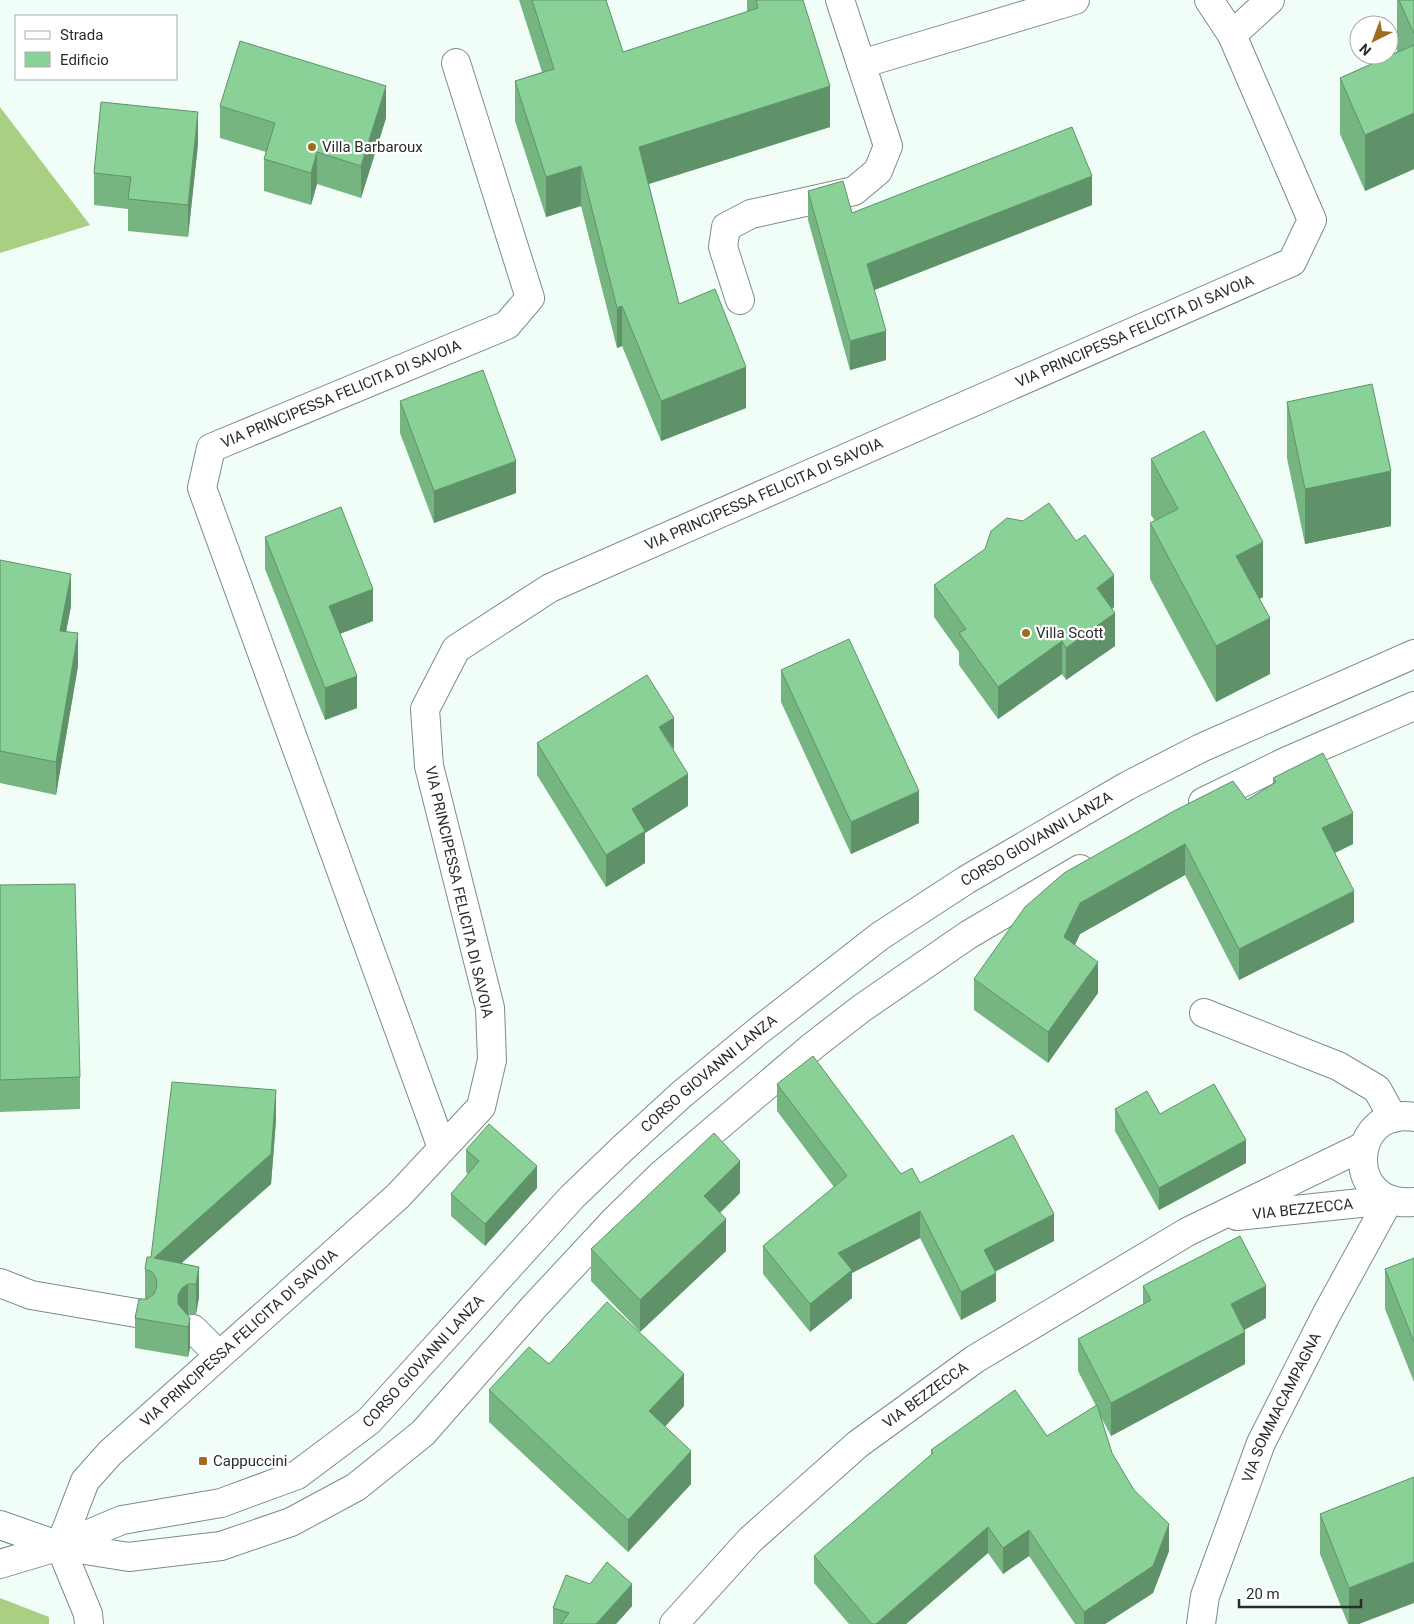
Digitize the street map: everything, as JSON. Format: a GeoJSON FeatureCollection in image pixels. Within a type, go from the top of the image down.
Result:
{"type":"FeatureCollection","features":[{"type":"Feature","properties":{"kind":"street"},"geometry":{"type":"LineString","coordinates":[[740,300],[723,247],[726,227],[751,214],[854,191],[878,171],[888,146],[840,0]]}},
{"type":"Feature","properties":{"kind":"street"},"geometry":{"type":"LineString","coordinates":[[861,64],[1075,0]]}},
{"type":"Feature","properties":{"kind":"street","name":"VIA PRINCIPESSA FELICITA DI SAVOIA"},"geometry":{"type":"LineString","coordinates":[[60,1546],[85,1481],[110,1453],[398,1196],[481,1107],[492,1060],[490,1008],[428,766],[424,709],[456,650],[550,588],[1292,262],[1312,220],[1232,35],[1209,0]]}},
{"type":"Feature","properties":{"kind":"street"},"geometry":{"type":"LineString","coordinates":[[1232,35],[1270,0]]}},
{"type":"Feature","properties":{"kind":"street","name":"VIA PRINCIPESSA FELICITA DI SAVOIA"},"geometry":{"type":"LineString","coordinates":[[442,1148],[202,488],[211,448],[507,325],[530,298],[456,63]]}},
{"type":"Feature","properties":{"kind":"street","name":"CORSO GIOVANNI LANZA"},"geometry":{"type":"LineString","coordinates":[[0,1564],[60,1546],[122,1520],[220,1503],[297,1475],[369,1421],[572,1197],[623,1148],[682,1094],[756,1032],[880,936],[966,880],[1127,786],[1201,748],[1414,654]]}},
{"type":"Feature","properties":{"kind":"street"},"geometry":{"type":"LineString","coordinates":[[1179,814],[1287,761],[1414,706]]}},
{"type":"Feature","properties":{"kind":"street"},"geometry":{"type":"LineString","coordinates":[[0,1525],[60,1546],[129,1557],[222,1546],[291,1522],[356,1487],[423,1432],[533,1308],[614,1221],[661,1175],[805,1052],[862,1008],[968,935],[1103,856]]}},
{"type":"Feature","properties":{"kind":"street"},"geometry":{"type":"LineString","coordinates":[[1204,1013],[1338,1066],[1377,1089],[1403,1118]]}},
{"type":"Feature","properties":{"kind":"street","name":"VIA BEZZECCA"},"geometry":{"type":"LineString","coordinates":[[1402,1201],[1379,1194],[1370,1185],[1364,1173],[1362,1159],[1364,1146],[1370,1133],[1375,1128],[1380,1124],[1403,1118]]}},
{"type":"Feature","properties":{"kind":"street","name":"VIA BEZZECCA"},"geometry":{"type":"LineString","coordinates":[[674,1624],[750,1540],[858,1444],[975,1359],[1187,1232],[1364,1146]]}},
{"type":"Feature","properties":{"kind":"street","name":"VIA BEZZECCA"},"geometry":{"type":"LineString","coordinates":[[1217,1218],[1402,1201]]}},
{"type":"Feature","properties":{"kind":"street","name":"VIA SOMMACAMPAGNA"},"geometry":{"type":"LineString","coordinates":[[1201,1624],[1205,1596],[1261,1442],[1326,1315],[1402,1201]]}},
{"type":"Feature","properties":{"kind":"street"},"geometry":{"type":"LineString","coordinates":[[0,1283],[31,1295],[142,1314]]}},
{"type":"Feature","properties":{"kind":"street"},"geometry":{"type":"LineString","coordinates":[[193,1329],[219,1355]]}},
{"type":"Feature","properties":{"kind":"street"},"geometry":{"type":"LineString","coordinates":[[60,1546],[88,1614],[89,1624]]}},
{"type":"Feature","properties":{"kind":"green space"},"geometry":{"type":"Polygon","coordinates":[[[0,107],[90,225],[0,253],[0,107]]]}},
{"type":"Feature","properties":{"kind":"green space"},"geometry":{"type":"Polygon","coordinates":[[[0,1598],[49,1617],[49,1624],[0,1624],[0,1598]]]}},
{"type":"Feature","properties":{"kind":"building"},"geometry":{"type":"Polygon","coordinates":[[[532,0],[606,0],[623,52],[758,8],[756,0],[803,0],[830,86],[639,147],[679,304],[715,289],[746,367],[661,401],[622,306],[617,308],[581,166],[546,177],[515,81],[554,69],[532,0]]]}},
{"type":"Feature","properties":{"kind":"building"},"geometry":{"type":"Polygon","coordinates":[[[1399,0],[1414,0],[1414,34],[1399,0]]]}},
{"type":"Feature","properties":{"kind":"building","name":"Villa Barbaroux"},"geometry":{"type":"Polygon","coordinates":[[[240,41],[386,86],[361,166],[317,152],[311,173],[264,159],[275,123],[220,106],[240,41]]]}},
{"type":"Feature","properties":{"kind":"building"},"geometry":{"type":"Polygon","coordinates":[[[1414,45],[1414,113],[1365,135],[1340,78],[1369,65],[1399,65],[1399,52],[1414,45]]]}},
{"type":"Feature","properties":{"kind":"building"},"geometry":{"type":"Polygon","coordinates":[[[101,102],[198,112],[188,205],[128,199],[131,177],[94,173],[101,102]]]}},
{"type":"Feature","properties":{"kind":"building"},"geometry":{"type":"Polygon","coordinates":[[[1072,127],[1092,176],[867,264],[886,331],[850,341],[808,191],[843,181],[852,213],[1072,127]]]}},
{"type":"Feature","properties":{"kind":"building"},"geometry":{"type":"Polygon","coordinates":[[[483,370],[516,461],[434,491],[400,401],[483,370]]]}},
{"type":"Feature","properties":{"kind":"building"},"geometry":{"type":"Polygon","coordinates":[[[1372,384],[1391,471],[1305,489],[1287,402],[1372,384]]]}},
{"type":"Feature","properties":{"kind":"building"},"geometry":{"type":"Polygon","coordinates":[[[1204,431],[1263,542],[1236,556],[1270,618],[1216,646],[1150,523],[1178,509],[1151,459],[1204,431]]]}},
{"type":"Feature","properties":{"kind":"building","name":"Villa Scott"},"geometry":{"type":"Polygon","coordinates":[[[1049,503],[1076,541],[1085,535],[1114,575],[1097,588],[1115,613],[1066,648],[1062,641],[998,687],[959,633],[966,629],[934,585],[985,549],[991,531],[1007,518],[1023,521],[1049,503]]]}},
{"type":"Feature","properties":{"kind":"building"},"geometry":{"type":"Polygon","coordinates":[[[341,507],[373,589],[329,606],[357,676],[325,688],[265,537],[341,507]]]}},
{"type":"Feature","properties":{"kind":"building"},"geometry":{"type":"Polygon","coordinates":[[[0,560],[71,574],[60,631],[78,633],[56,762],[0,751],[0,560]]]}},
{"type":"Feature","properties":{"kind":"building"},"geometry":{"type":"Polygon","coordinates":[[[849,639],[919,791],[851,822],[781,670],[849,639]]]}},
{"type":"Feature","properties":{"kind":"building"},"geometry":{"type":"Polygon","coordinates":[[[647,675],[674,718],[659,727],[688,774],[632,809],[645,831],[606,855],[537,743],[647,675]]]}},
{"type":"Feature","properties":{"kind":"building"},"geometry":{"type":"Polygon","coordinates":[[[1323,753],[1353,813],[1322,828],[1354,891],[1239,949],[1185,844],[1080,903],[1064,937],[1098,962],[1048,1032],[974,979],[1025,907],[1064,873],[1174,811],[1233,781],[1247,800],[1276,782],[1273,778],[1323,753]]]}},
{"type":"Feature","properties":{"kind":"building"},"geometry":{"type":"Polygon","coordinates":[[[75,884],[80,1077],[0,1080],[0,885],[75,884]]]}},
{"type":"Feature","properties":{"kind":"building"},"geometry":{"type":"Polygon","coordinates":[[[813,1056],[901,1174],[912,1168],[920,1183],[1013,1135],[1054,1214],[984,1250],[996,1273],[961,1292],[920,1211],[838,1253],[852,1270],[810,1304],[763,1246],[847,1176],[777,1084],[813,1056]]]}},
{"type":"Feature","properties":{"kind":"building"},"geometry":{"type":"Polygon","coordinates":[[[172,1082],[276,1090],[271,1154],[154,1258],[199,1267],[196,1284],[188,1284],[182,1288],[178,1295],[178,1304],[190,1318],[188,1327],[135,1318],[139,1299],[147,1299],[154,1294],[157,1286],[156,1278],[152,1272],[145,1269],[147,1257],[151,1257],[172,1082]]]}},
{"type":"Feature","properties":{"kind":"building"},"geometry":{"type":"Polygon","coordinates":[[[1214,1084],[1246,1140],[1159,1188],[1115,1109],[1147,1091],[1160,1114],[1214,1084]]]}},
{"type":"Feature","properties":{"kind":"building"},"geometry":{"type":"Polygon","coordinates":[[[489,1124],[537,1166],[485,1224],[451,1194],[479,1161],[466,1150],[489,1124]]]}},
{"type":"Feature","properties":{"kind":"building"},"geometry":{"type":"Polygon","coordinates":[[[714,1133],[740,1161],[704,1196],[726,1219],[640,1300],[591,1249],[714,1133]]]}},
{"type":"Feature","properties":{"kind":"building"},"geometry":{"type":"Polygon","coordinates":[[[1240,1236],[1266,1286],[1231,1304],[1245,1332],[1111,1403],[1078,1339],[1151,1300],[1143,1286],[1240,1236]]]}},
{"type":"Feature","properties":{"kind":"building"},"geometry":{"type":"Polygon","coordinates":[[[1414,1258],[1414,1342],[1385,1269],[1414,1258]]]}},
{"type":"Feature","properties":{"kind":"building"},"geometry":{"type":"Polygon","coordinates":[[[607,1302],[684,1374],[649,1411],[691,1451],[628,1520],[489,1390],[529,1347],[549,1364],[607,1302]]]}},
{"type":"Feature","properties":{"kind":"building"},"geometry":{"type":"Polygon","coordinates":[[[1015,1390],[1047,1436],[1097,1405],[1112,1453],[1134,1490],[1169,1524],[1153,1566],[1084,1612],[1029,1530],[1003,1548],[988,1527],[876,1624],[872,1624],[814,1556],[933,1453],[931,1450],[1015,1390]]]}},
{"type":"Feature","properties":{"kind":"building"},"geometry":{"type":"Polygon","coordinates":[[[1414,1477],[1414,1562],[1349,1588],[1320,1514],[1414,1477]]]}},
{"type":"Feature","properties":{"kind":"building"},"geometry":{"type":"Polygon","coordinates":[[[607,1562],[632,1584],[596,1624],[561,1624],[569,1613],[553,1608],[566,1575],[590,1584],[607,1562]]]}},
{"type":"Feature","properties":{"kind":"place","name":"Villa Barbaroux"},"geometry":{"type":"Point","coordinates":[312,147]}},
{"type":"Feature","properties":{"kind":"place","name":"Villa Scott"},"geometry":{"type":"Point","coordinates":[1026,633]}},
{"type":"Feature","properties":{"kind":"place","name":"Cappuccini"},"geometry":{"type":"Point","coordinates":[203,1461]}}]}
